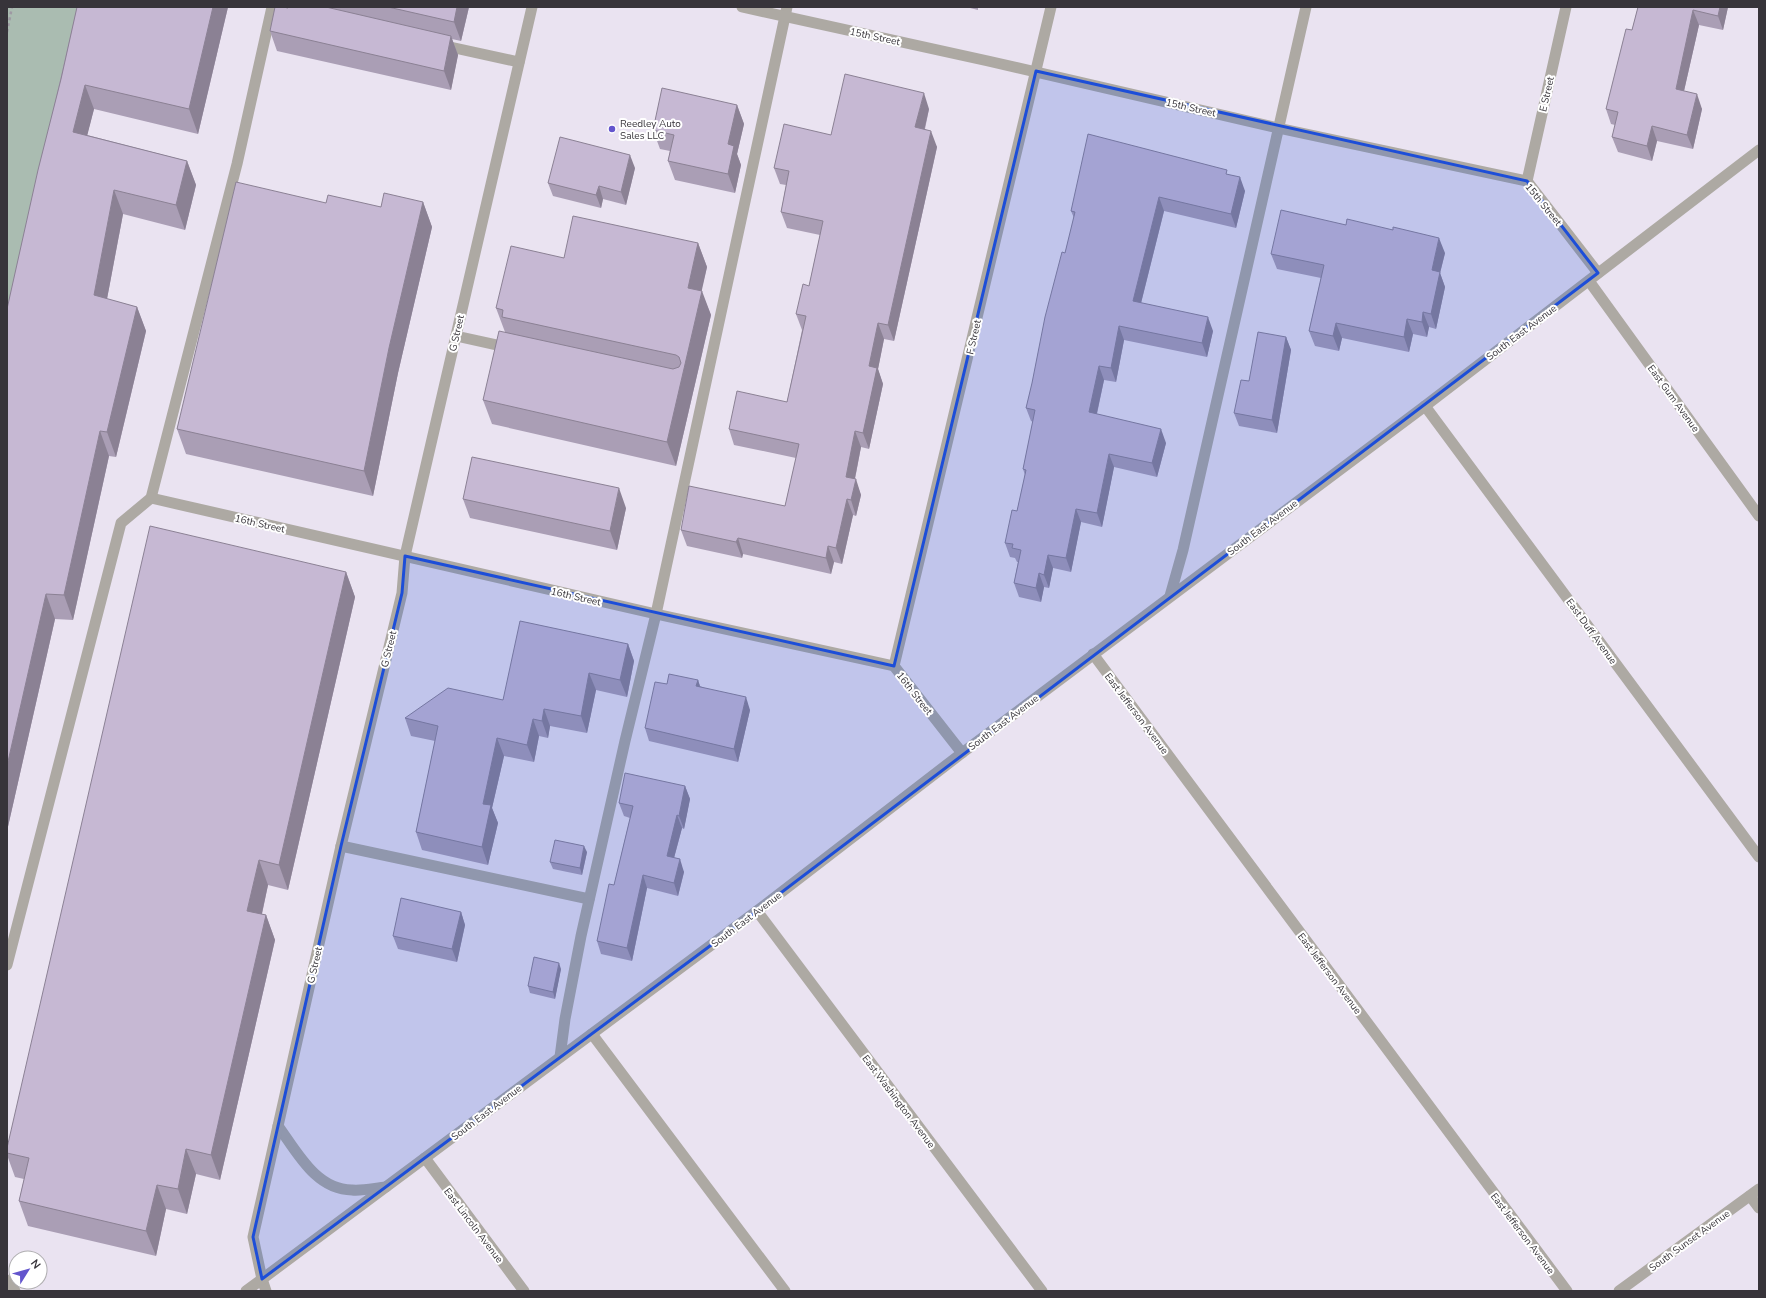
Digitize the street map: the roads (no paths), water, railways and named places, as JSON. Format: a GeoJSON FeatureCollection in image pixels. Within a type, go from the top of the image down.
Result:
{"type":"FeatureCollection","features":[{"type":"Feature","properties":{"kind":"street"},"geometry":{"type":"LineString","coordinates":[[7,965],[121,523],[151,498],[237,164],[272,7]]}},
{"type":"Feature","properties":{"kind":"street","name":"G Street"},"geometry":{"type":"LineString","coordinates":[[266,1291],[253,1237],[341,846],[402,593],[405,556],[532,7]]}},
{"type":"Feature","properties":{"kind":"street","name":"15th Street"},"geometry":{"type":"LineString","coordinates":[[742,7],[786,12],[1278,128],[1527,181],[1598,273]]}},
{"type":"Feature","properties":{"kind":"street","name":"F Street"},"geometry":{"type":"LineString","coordinates":[[894,666],[1036,72],[1050,7]]}},
{"type":"Feature","properties":{"kind":"street"},"geometry":{"type":"LineString","coordinates":[[1170,596],[1186,536],[1306,7]]}},
{"type":"Feature","properties":{"kind":"street","name":"E Street"},"geometry":{"type":"LineString","coordinates":[[1527,181],[1566,7]]}},
{"type":"Feature","properties":{"kind":"street"},"geometry":{"type":"LineString","coordinates":[[560,1057],[565,1019],[589,900],[625,741],[656,614],[786,12]]}},
{"type":"Feature","properties":{"kind":"street"},"geometry":{"type":"LineString","coordinates":[[429,42],[519,62]]}},
{"type":"Feature","properties":{"kind":"street","name":"South East Avenue"},"geometry":{"type":"LineString","coordinates":[[246,1291],[757,911],[962,753],[1425,406],[1759,150]]}},
{"type":"Feature","properties":{"kind":"street","name":"East Gum Avenue"},"geometry":{"type":"LineString","coordinates":[[1589,281],[1759,516]]}},
{"type":"Feature","properties":{"kind":"street"},"geometry":{"type":"LineString","coordinates":[[456,336],[519,350]]}},
{"type":"Feature","properties":{"kind":"street","name":"East Duff Avenue"},"geometry":{"type":"LineString","coordinates":[[1425,406],[1759,857]]}},
{"type":"Feature","properties":{"kind":"street","name":"16th Street"},"geometry":{"type":"LineString","coordinates":[[151,498],[656,614],[894,666],[962,753]]}},
{"type":"Feature","properties":{"kind":"street","name":"East Jefferson Avenue"},"geometry":{"type":"LineString","coordinates":[[1093,654],[1567,1291]]}},
{"type":"Feature","properties":{"kind":"street"},"geometry":{"type":"LineString","coordinates":[[341,846],[589,900]]}},
{"type":"Feature","properties":{"kind":"street","name":"East Washington Avenue"},"geometry":{"type":"LineString","coordinates":[[757,911],[1042,1291]]}},
{"type":"Feature","properties":{"kind":"street"},"geometry":{"type":"LineString","coordinates":[[592,1034],[785,1291]]}},
{"type":"Feature","properties":{"kind":"street"},"geometry":{"type":"LineString","coordinates":[[278,1126],[312,1172],[330,1185],[342,1189],[353,1190],[387,1187]]}},
{"type":"Feature","properties":{"kind":"street","name":"East Lincoln Avenue"},"geometry":{"type":"LineString","coordinates":[[425,1158],[524,1291]]}},
{"type":"Feature","properties":{"kind":"street"},"geometry":{"type":"LineString","coordinates":[[1754,1192],[1759,1208]]}},
{"type":"Feature","properties":{"kind":"street","name":"South Sunset Avenue"},"geometry":{"type":"LineString","coordinates":[[1619,1291],[1754,1192]]}},
{"type":"Feature","properties":{"kind":"street"},"geometry":{"type":"LineString","coordinates":[[7,1280],[15,1291]]}},
{"type":"Feature","properties":{"kind":"place","name":"Reedley Auto Sales LLC"},"geometry":{"type":"Point","coordinates":[612,129]}}]}
